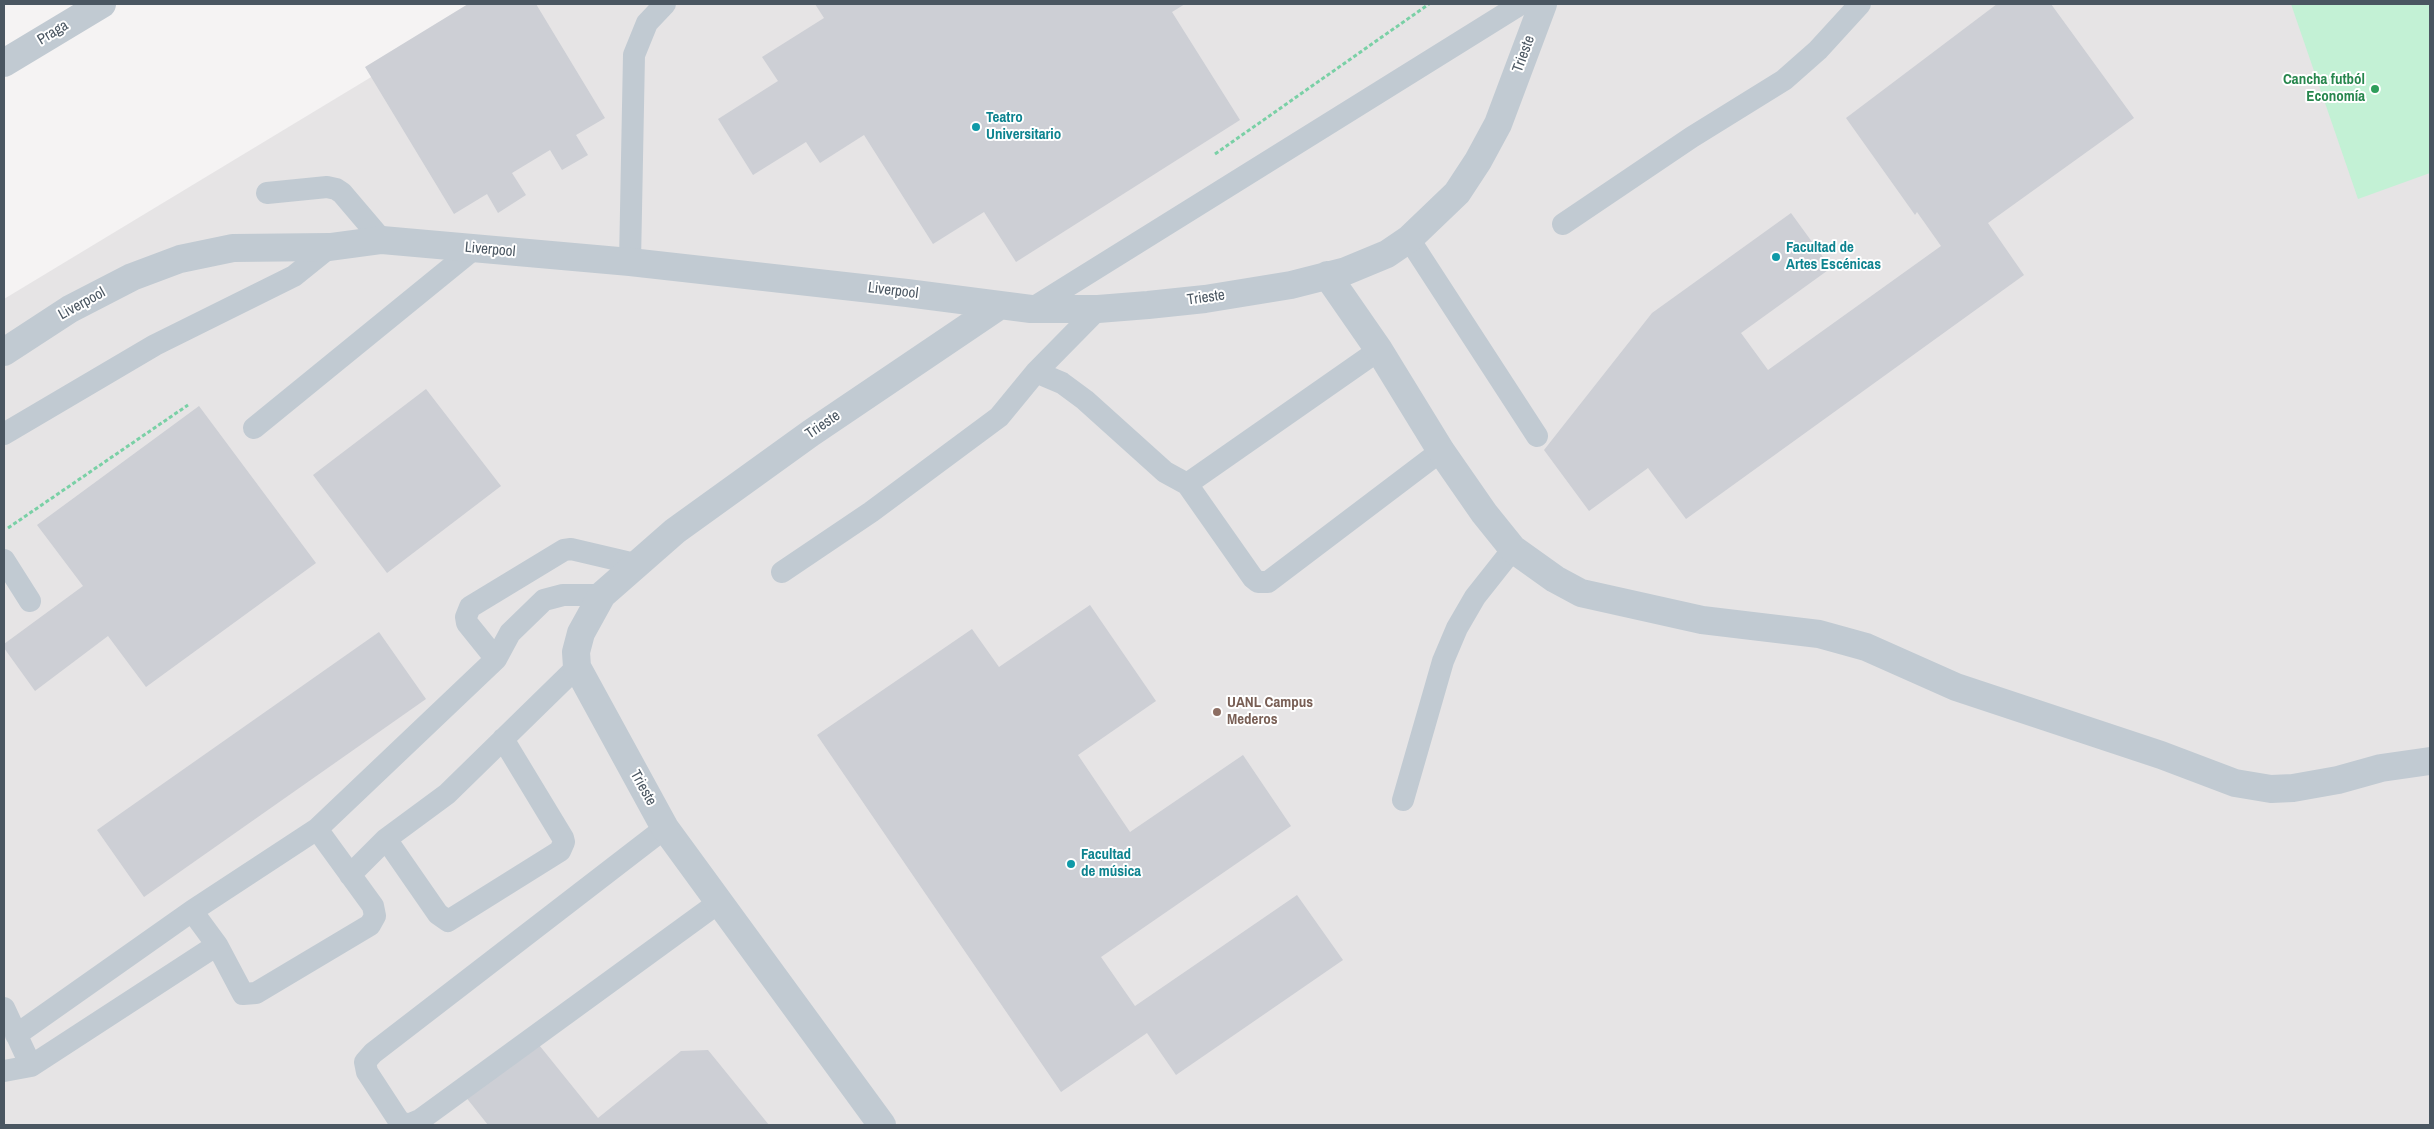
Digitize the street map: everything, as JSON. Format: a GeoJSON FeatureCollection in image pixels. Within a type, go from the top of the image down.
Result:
{"type":"FeatureCollection","features":[{"type":"Feature","properties":{"kind":"street","name":"Praga"},"geometry":{"type":"LineString","coordinates":[[4,63],[102,4]]}},
{"type":"Feature","properties":{"kind":"street","name":"Trieste"},"geometry":{"type":"LineString","coordinates":[[882,1125],[665,828],[577,667],[576,652],[581,634],[602,595],[635,564],[675,531],[811,433],[999,306],[1031,309],[1098,309],[1205,299],[1291,285],[1365,264],[1386,254],[1409,239],[1457,193],[1478,161],[1498,124],[1542,4]]}},
{"type":"Feature","properties":{"kind":"street","name":"Liverpool"},"geometry":{"type":"LineString","coordinates":[[4,352],[70,309],[132,277],[180,259],[233,248],[330,247],[382,240],[630,262],[908,293],[999,306]]}},
{"type":"Feature","properties":{"kind":"street"},"geometry":{"type":"LineString","coordinates":[[1327,275],[1379,350],[1441,451],[1484,513],[1513,549],[1555,580],[1581,593],[1702,620],[1819,634],[1866,647],[1956,687],[2160,755],[2235,783],[2271,789],[2293,788],[2338,780],[2381,768],[2430,762]]}},
{"type":"Feature","properties":{"kind":"lane"},"geometry":{"type":"LineString","coordinates":[[630,262],[634,55],[647,23],[665,4]]}},
{"type":"Feature","properties":{"kind":"lane"},"geometry":{"type":"LineString","coordinates":[[1031,309],[1521,4]]}},
{"type":"Feature","properties":{"kind":"lane"},"geometry":{"type":"LineString","coordinates":[[1563,224],[1692,138],[1784,80],[1818,50],[1860,4]]}},
{"type":"Feature","properties":{"kind":"lane"},"geometry":{"type":"LineString","coordinates":[[268,193],[327,187],[336,189],[342,193],[382,240]]}},
{"type":"Feature","properties":{"kind":"lane"},"geometry":{"type":"LineString","coordinates":[[1409,239],[1537,436]]}},
{"type":"Feature","properties":{"kind":"lane"},"geometry":{"type":"LineString","coordinates":[[4,434],[155,345],[294,276],[330,247]]}},
{"type":"Feature","properties":{"kind":"lane"},"geometry":{"type":"LineString","coordinates":[[254,428],[475,248]]}},
{"type":"Feature","properties":{"kind":"lane"},"geometry":{"type":"LineString","coordinates":[[782,572],[871,512],[999,417],[1036,372],[1098,309]]}},
{"type":"Feature","properties":{"kind":"lane"},"geometry":{"type":"LineString","coordinates":[[1187,484],[1379,350]]}},
{"type":"Feature","properties":{"kind":"lane"},"geometry":{"type":"LineString","coordinates":[[1036,372],[1062,383],[1085,400],[1165,472],[1187,484],[1258,582],[1268,582],[1441,451]]}},
{"type":"Feature","properties":{"kind":"lane"},"geometry":{"type":"LineString","coordinates":[[496,659],[467,623],[466,617],[470,607],[564,550],[571,549],[635,564]]}},
{"type":"Feature","properties":{"kind":"lane"},"geometry":{"type":"LineString","coordinates":[[1403,800],[1443,661],[1457,628],[1475,597],[1513,549]]}},
{"type":"Feature","properties":{"kind":"lane"},"geometry":{"type":"LineString","coordinates":[[4,560],[30,600]]}},
{"type":"Feature","properties":{"kind":"lane"},"geometry":{"type":"LineString","coordinates":[[16,1035],[192,911],[317,829],[496,659],[510,633],[544,600],[562,595],[602,595]]}},
{"type":"Feature","properties":{"kind":"lane"},"geometry":{"type":"LineString","coordinates":[[350,875],[386,839],[447,794],[577,667]]}},
{"type":"Feature","properties":{"kind":"lane"},"geometry":{"type":"LineString","coordinates":[[386,839],[438,914],[448,921],[560,851],[564,842],[563,838],[504,739]]}},
{"type":"Feature","properties":{"kind":"lane"},"geometry":{"type":"LineString","coordinates":[[665,828],[373,1053],[365,1062],[367,1072],[399,1120],[408,1125],[420,1120],[718,903]]}},
{"type":"Feature","properties":{"kind":"lane"},"geometry":{"type":"LineString","coordinates":[[192,911],[217,946],[243,994],[256,993],[370,925],[375,916],[372,906],[317,829]]}},
{"type":"Feature","properties":{"kind":"lane"},"geometry":{"type":"LineString","coordinates":[[4,1071],[31,1066],[217,946]]}},
{"type":"Feature","properties":{"kind":"lane"},"geometry":{"type":"LineString","coordinates":[[4,1008],[31,1066]]}},
{"type":"Feature","properties":{"kind":"path"},"geometry":{"type":"LineString","coordinates":[[4,531],[188,405]]}},
{"type":"Feature","properties":{"kind":"shaded area","name":"UANL Campus Mederos"},"geometry":{"type":"Polygon","coordinates":[[[492,4],[2430,4],[2430,1125],[4,1125],[4,299],[492,4]]]}},
{"type":"Feature","properties":{"kind":"green space","name":"Cancha futból Economía"},"geometry":{"type":"Polygon","coordinates":[[[2291,4],[2430,4],[2430,173],[2358,199],[2291,4]]]}},
{"type":"Feature","properties":{"kind":"building"},"geometry":{"type":"Polygon","coordinates":[[[468,4],[536,4],[605,118],[576,135],[588,155],[562,170],[550,150],[512,173],[526,195],[498,213],[487,194],[454,214],[365,67],[468,4]]]}},
{"type":"Feature","properties":{"kind":"building","name":"Teatro Universitario"},"geometry":{"type":"Polygon","coordinates":[[[815,4],[1185,4],[1172,12],[1240,120],[1016,262],[984,212],[933,244],[864,135],[820,163],[806,142],[753,175],[718,119],[778,81],[762,57],[824,18],[815,4]]]}},
{"type":"Feature","properties":{"kind":"building","name":"Facultad de Artes Escénicas"},"geometry":{"type":"Polygon","coordinates":[[[1997,4],[2051,4],[2134,118],[1988,223],[2024,275],[1686,519],[1648,468],[1589,511],[1544,450],[1652,313],[1791,213],[1831,268],[1741,333],[1768,370],[1941,246],[1917,212],[1915,215],[1846,118],[1997,4]]]}},
{"type":"Feature","properties":{"kind":"building"},"geometry":{"type":"Polygon","coordinates":[[[426,389],[501,486],[387,573],[313,475],[426,389]]]}},
{"type":"Feature","properties":{"kind":"building"},"geometry":{"type":"Polygon","coordinates":[[[199,406],[316,563],[146,687],[108,636],[35,691],[4,648],[4,644],[83,586],[37,525],[199,406]]]}},
{"type":"Feature","properties":{"kind":"building","name":"Facultad de música"},"geometry":{"type":"Polygon","coordinates":[[[1090,605],[1156,701],[1078,755],[1130,832],[1243,755],[1291,826],[1101,957],[1135,1006],[1297,895],[1343,960],[1176,1075],[1147,1033],[1061,1092],[817,735],[972,629],[999,667],[1090,605]]]}},
{"type":"Feature","properties":{"kind":"building"},"geometry":{"type":"Polygon","coordinates":[[[379,632],[426,699],[144,897],[97,830],[379,632]]]}},
{"type":"Feature","properties":{"kind":"building"},"geometry":{"type":"Polygon","coordinates":[[[535,1040],[598,1118],[681,1051],[708,1050],[769,1125],[488,1125],[465,1096],[535,1040]]]}},
{"type":"Feature","properties":{"kind":"place","name":"Cancha futból Economía"},"geometry":{"type":"Point","coordinates":[2375,89]}},
{"type":"Feature","properties":{"kind":"place","name":"Teatro Universitario"},"geometry":{"type":"Point","coordinates":[976,127]}},
{"type":"Feature","properties":{"kind":"place","name":"Facultad de Artes Escénicas"},"geometry":{"type":"Point","coordinates":[1776,257]}},
{"type":"Feature","properties":{"kind":"place","name":"UANL Campus Mederos"},"geometry":{"type":"Point","coordinates":[1217,712]}},
{"type":"Feature","properties":{"kind":"place","name":"Facultad de música"},"geometry":{"type":"Point","coordinates":[1071,864]}}]}
